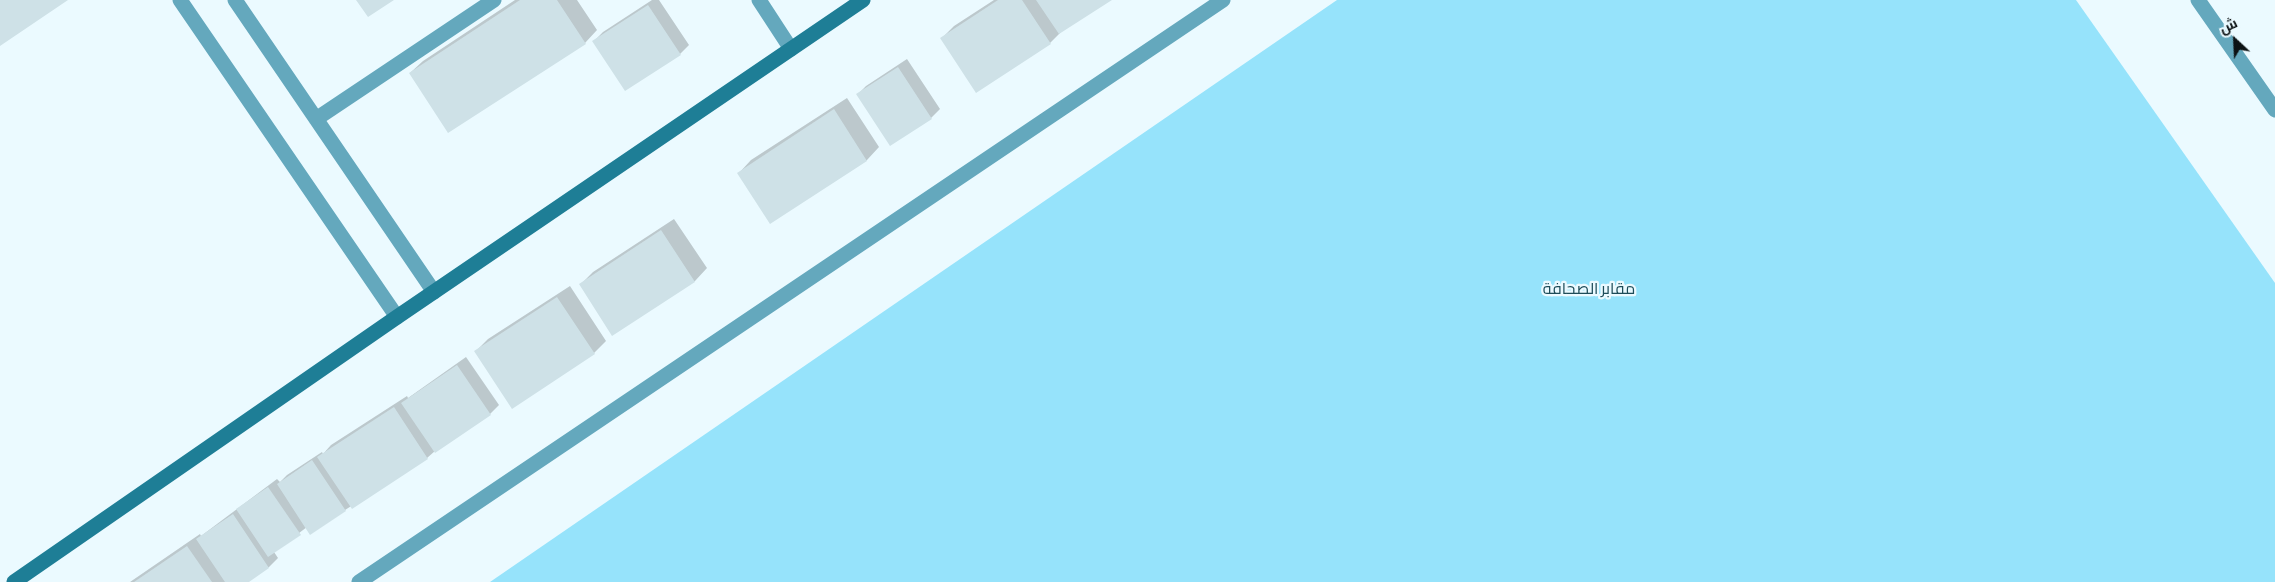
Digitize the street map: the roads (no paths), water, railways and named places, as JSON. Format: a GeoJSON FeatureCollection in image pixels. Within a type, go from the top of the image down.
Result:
{"type":"FeatureCollection","features":[{"type":"Feature","properties":{"kind":"street"},"geometry":{"type":"LineString","coordinates":[[180,0],[397,317]]}},
{"type":"Feature","properties":{"kind":"street"},"geometry":{"type":"LineString","coordinates":[[235,0],[434,292]]}},
{"type":"Feature","properties":{"kind":"street"},"geometry":{"type":"LineString","coordinates":[[316,119],[494,0]]}},
{"type":"Feature","properties":{"kind":"street"},"geometry":{"type":"LineString","coordinates":[[759,0],[791,49]]}},
{"type":"Feature","properties":{"kind":"street"},"geometry":{"type":"LineString","coordinates":[[14,582],[397,317],[863,0]]}},
{"type":"Feature","properties":{"kind":"street"},"geometry":{"type":"LineString","coordinates":[[359,582],[1223,0]]}},
{"type":"Feature","properties":{"kind":"street"},"geometry":{"type":"LineString","coordinates":[[2198,0],[2275,110]]}},
{"type":"Feature","properties":{"kind":"park label","name":"مقابر الصحافة"},"geometry":{"type":"Point","coordinates":[1589,290]}}]}
